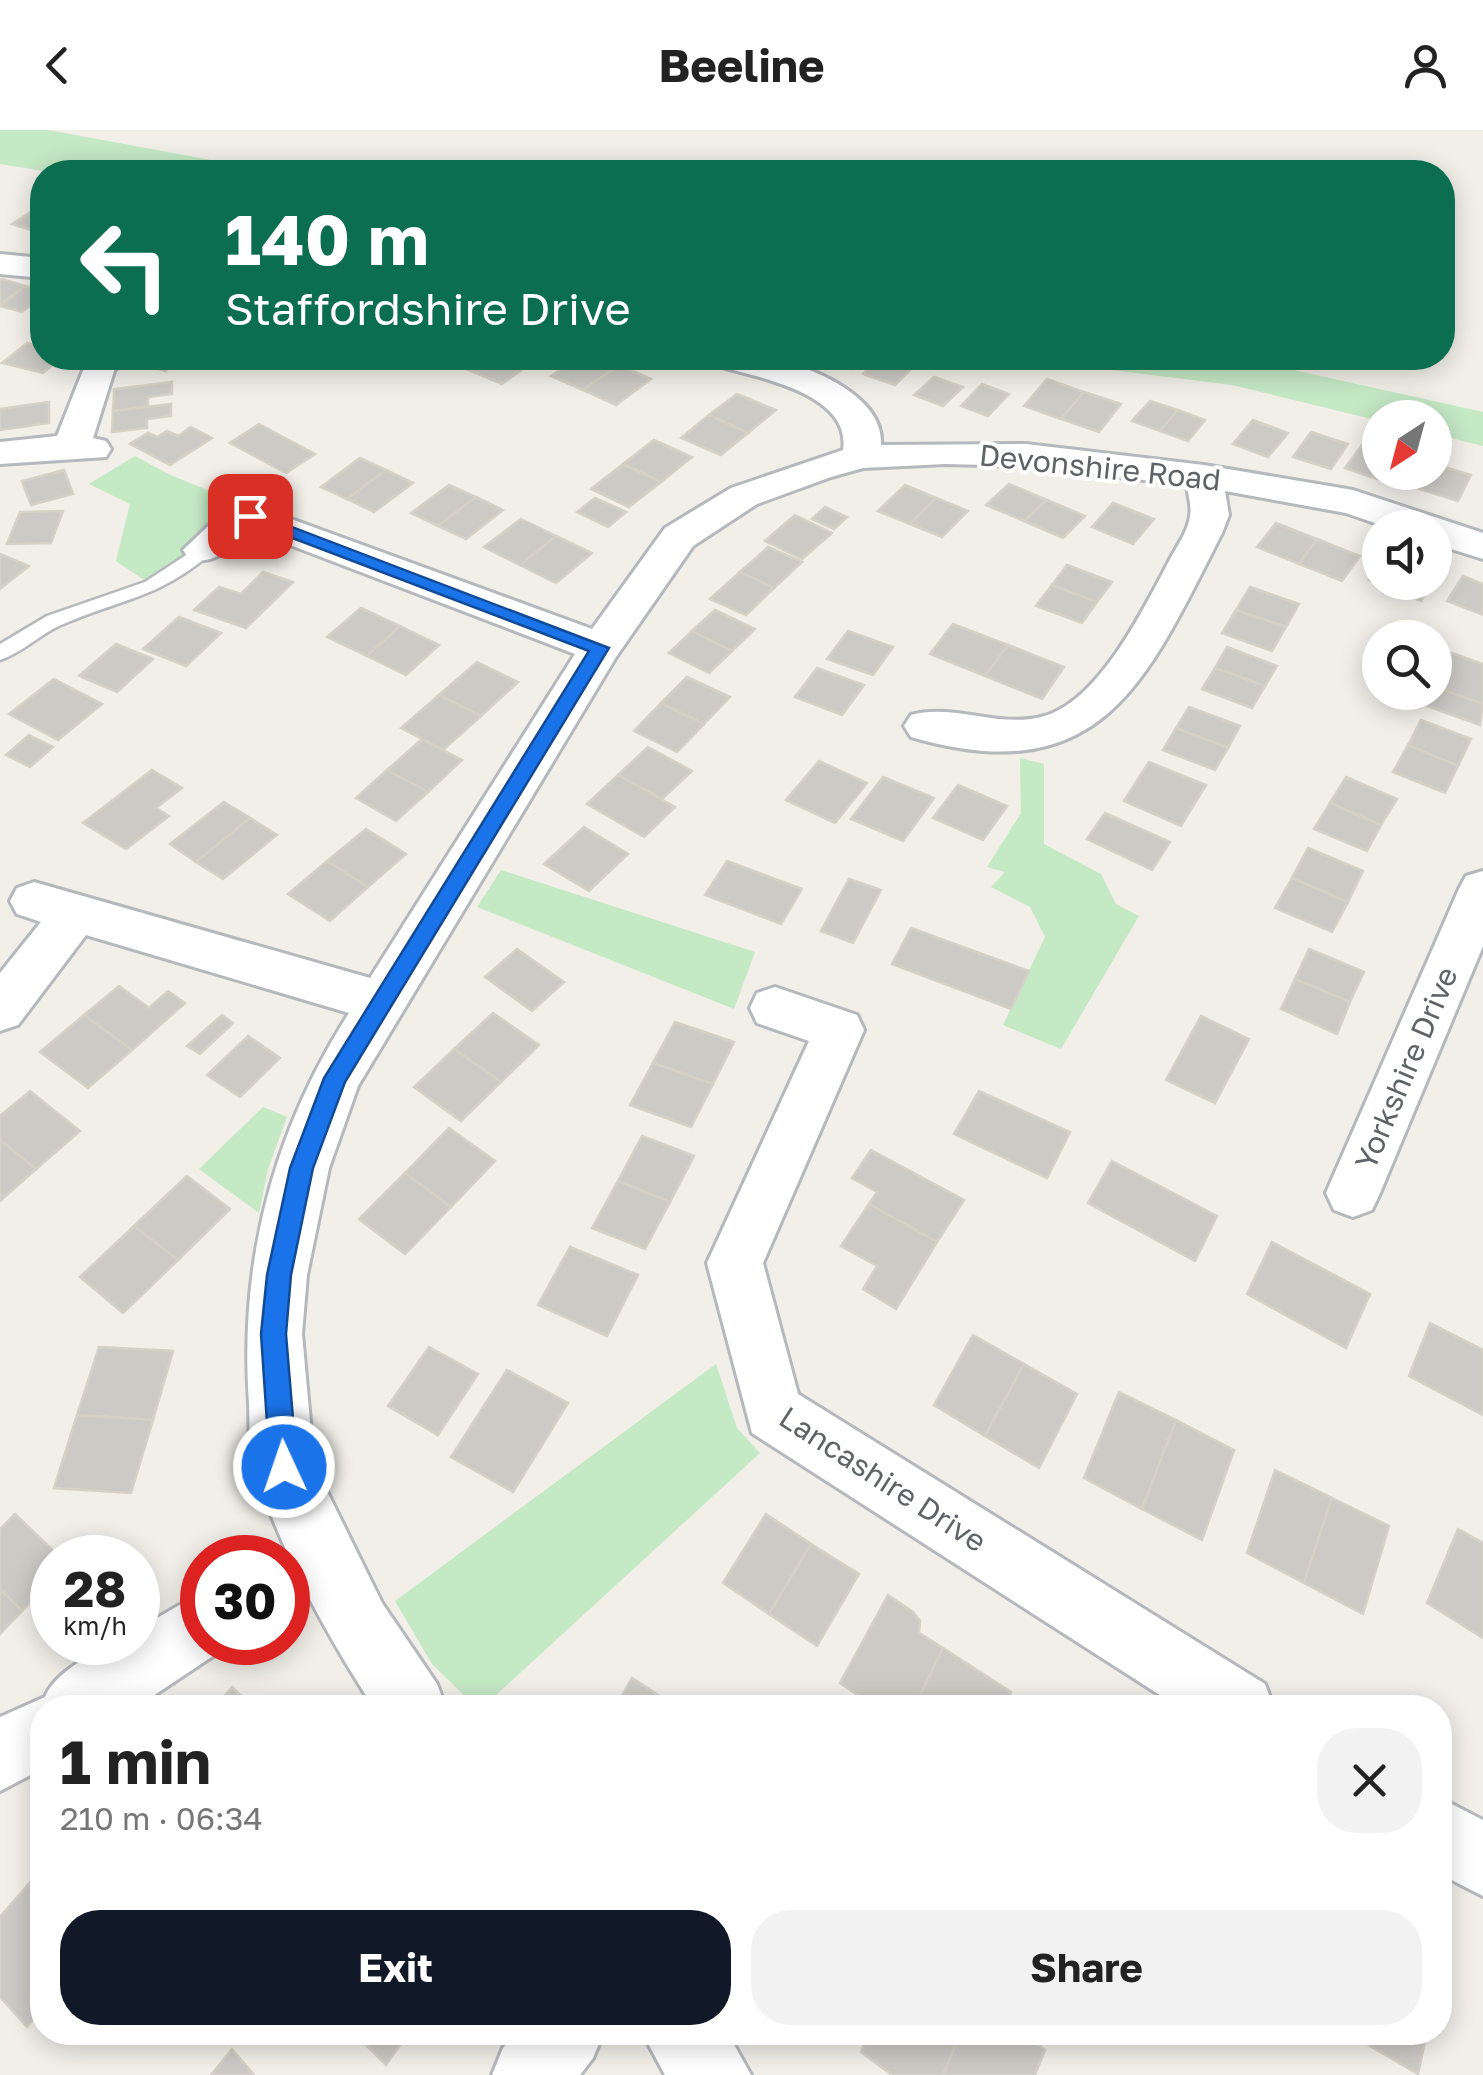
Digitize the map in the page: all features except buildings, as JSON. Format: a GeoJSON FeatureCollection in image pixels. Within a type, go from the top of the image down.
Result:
{"type":"FeatureCollection","features":[{"type":"Feature","properties":{"kind":"street"},"geometry":{"type":"LineString","coordinates":[[0,264],[30,267]]}},
{"type":"Feature","properties":{"kind":"street"},"geometry":{"type":"LineString","coordinates":[[0,453],[82,447],[98,370]]}},
{"type":"Feature","properties":{"kind":"street"},"geometry":{"type":"LineString","coordinates":[[767,370],[794,378],[845,404],[863,431],[860,457]]}},
{"type":"Feature","properties":{"kind":"street","name":"Devonshire Road"},"geometry":{"type":"LineString","coordinates":[[298,1535],[284,1467],[273,1334],[279,1275],[302,1168],[335,1078],[600,648],[679,537],[744,496],[860,457],[1026,454],[1204,476],[1353,502],[1376,510]]}},
{"type":"Feature","properties":{"kind":"street"},"geometry":{"type":"LineString","coordinates":[[925,725],[977,735],[1032,734],[1064,726],[1092,708],[1120,675],[1203,533],[1210,516],[1204,476]]}},
{"type":"Feature","properties":{"kind":"street"},"geometry":{"type":"LineString","coordinates":[[203,550],[236,522],[250,516],[600,648]]}},
{"type":"Feature","properties":{"kind":"street","name":"Devonshire Road"},"geometry":{"type":"LineString","coordinates":[[1452,536],[1483,547]]}},
{"type":"Feature","properties":{"kind":"street","name":"Yorkshire Drive"},"geometry":{"type":"LineString","coordinates":[[1353,1193],[1483,888]]}},
{"type":"Feature","properties":{"kind":"street"},"geometry":{"type":"LineString","coordinates":[[0,1010],[55,907],[381,1002]]}},
{"type":"Feature","properties":{"kind":"street","name":"Lancashire Drive"},"geometry":{"type":"LineString","coordinates":[[775,1008],[839,1030],[735,1263],[774,1412],[1220,1695]]}},
{"type":"Feature","properties":{"kind":"street","name":"Devonshire Road"},"geometry":{"type":"LineString","coordinates":[[310,1567],[360,1626],[405,1695]]}},
{"type":"Feature","properties":{"kind":"street"},"geometry":{"type":"LineString","coordinates":[[94,1695],[180,1639]]}},
{"type":"Feature","properties":{"kind":"street"},"geometry":{"type":"LineString","coordinates":[[0,1757],[30,1736]]}},
{"type":"Feature","properties":{"kind":"street"},"geometry":{"type":"LineString","coordinates":[[1452,1842],[1483,1861]]}},
{"type":"Feature","properties":{"kind":"street"},"geometry":{"type":"LineString","coordinates":[[530,2075],[557,2045]]}},
{"type":"Feature","properties":{"kind":"street"},"geometry":{"type":"LineString","coordinates":[[689,2045],[713,2075]]}},
{"type":"Feature","properties":{"kind":"lane"},"geometry":{"type":"LineString","coordinates":[[0,653],[61,617],[118,603],[172,578],[203,550]]}},
{"type":"Feature","properties":{"kind":"green space"},"geometry":{"type":"Polygon","coordinates":[[[0,130],[48,130],[211,160],[30,160],[30,169],[0,164],[0,130]]]}},
{"type":"Feature","properties":{"kind":"green space"},"geometry":{"type":"Polygon","coordinates":[[[1110,370],[1293,370],[1429,400],[1362,400],[1362,417],[1232,385],[1110,370]]]}},
{"type":"Feature","properties":{"kind":"green space"},"geometry":{"type":"Polygon","coordinates":[[[1452,405],[1483,412],[1483,446],[1452,438],[1452,405]]]}},
{"type":"Feature","properties":{"kind":"green space"},"geometry":{"type":"Polygon","coordinates":[[[135,456],[249,507],[147,582],[116,561],[130,504],[89,484],[135,456]]]}},
{"type":"Feature","properties":{"kind":"green space"},"geometry":{"type":"Polygon","coordinates":[[[1020,758],[1044,764],[1044,844],[1101,874],[1116,904],[1139,916],[1061,1049],[1003,1025],[1045,937],[1030,907],[991,887],[1005,872],[987,867],[1021,813],[1020,758]]]}},
{"type":"Feature","properties":{"kind":"green space"},"geometry":{"type":"Polygon","coordinates":[[[501,870],[755,952],[734,1009],[477,907],[501,870]]]}},
{"type":"Feature","properties":{"kind":"green space"},"geometry":{"type":"Polygon","coordinates":[[[263,1107],[287,1117],[268,1169],[259,1213],[199,1169],[263,1107]]]}},
{"type":"Feature","properties":{"kind":"green space"},"geometry":{"type":"Polygon","coordinates":[[[716,1364],[737,1428],[760,1453],[496,1695],[464,1695],[432,1664],[395,1601],[716,1364]]]}},
{"type":"Feature","properties":{"kind":"route"},"geometry":{"type":"LineString","coordinates":[[250,516],[600,648],[335,1078],[302,1168],[279,1275],[273,1334],[284,1467]]}}]}
